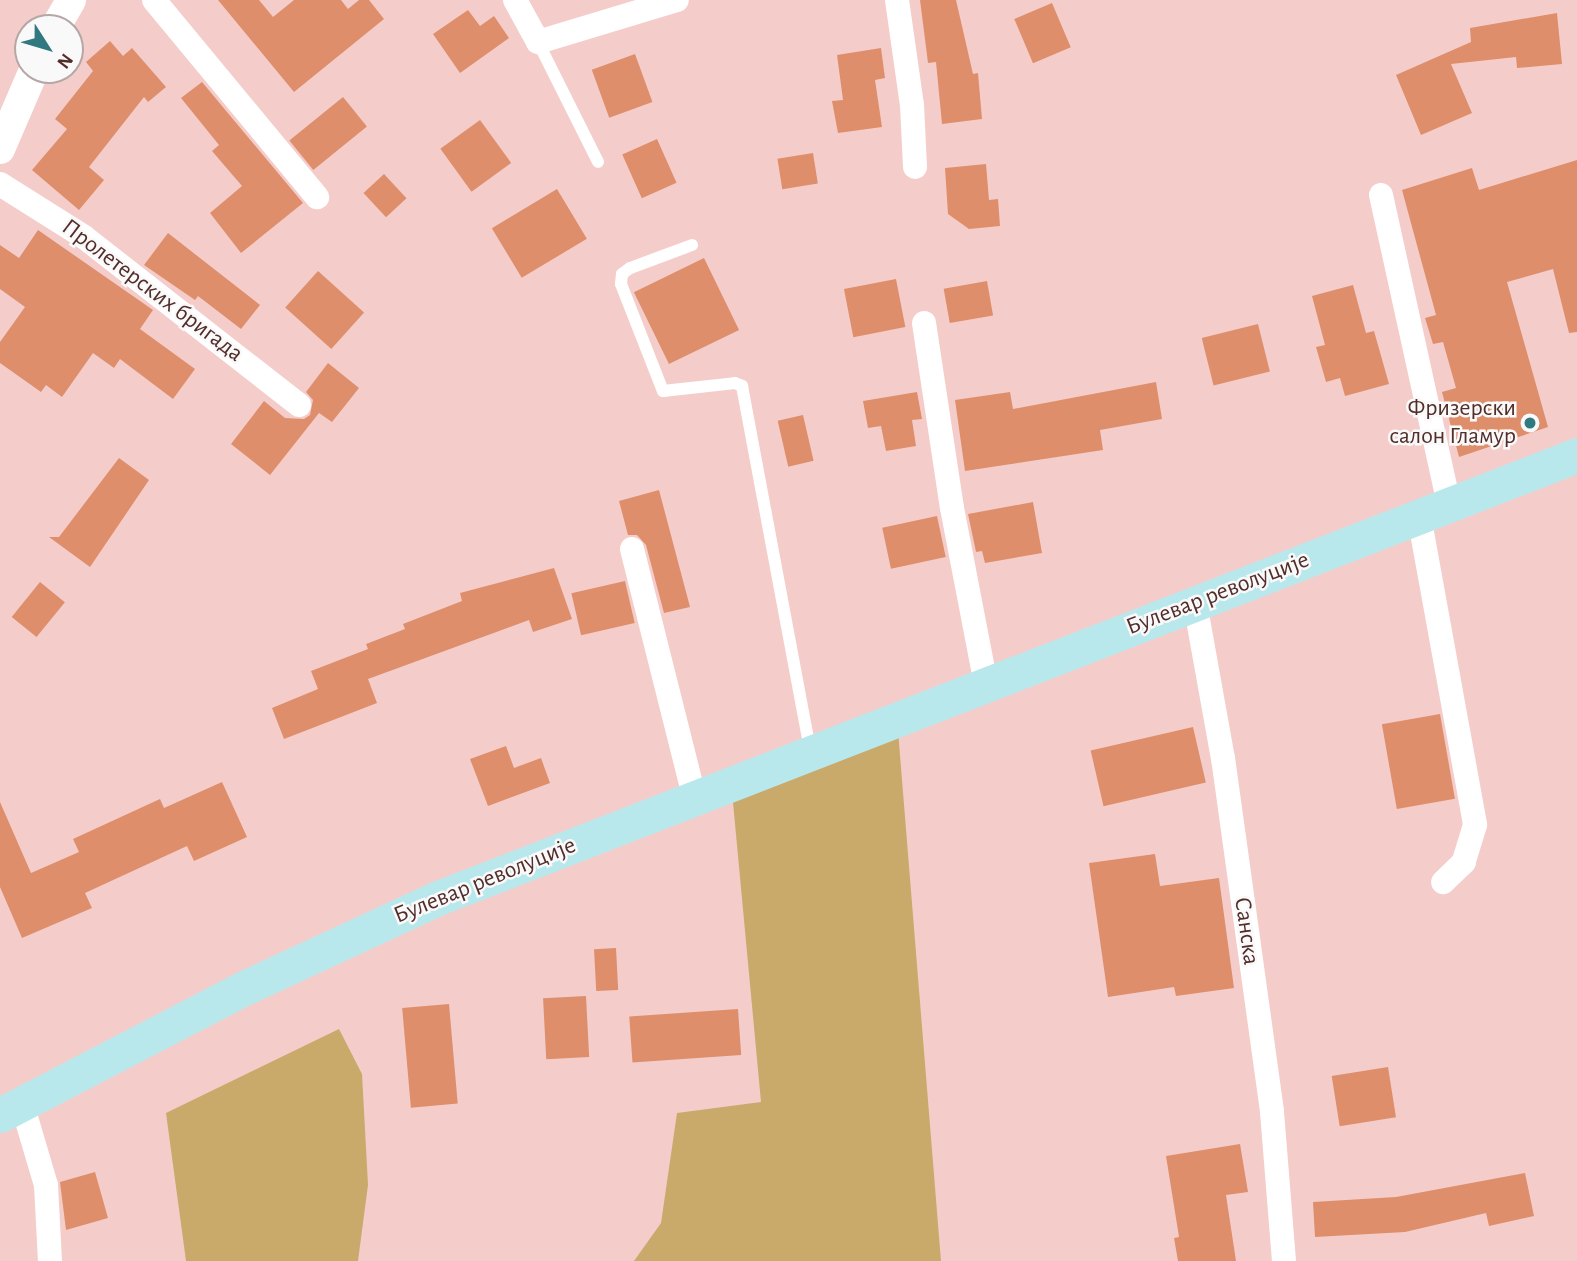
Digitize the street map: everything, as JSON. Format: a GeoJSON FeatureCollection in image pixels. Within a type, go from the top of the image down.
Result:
{"type":"FeatureCollection","features":[{"type":"Feature","properties":{"kind":"main road","name":"Булевар револуције"},"geometry":{"type":"LineString","coordinates":[[11,1110],[341,940],[694,796],[1577,455]]}},
{"type":"Feature","properties":{"kind":"street"},"geometry":{"type":"LineString","coordinates":[[154,0],[317,197]]}},
{"type":"Feature","properties":{"kind":"street"},"geometry":{"type":"LineString","coordinates":[[515,0],[538,42],[677,0]]}},
{"type":"Feature","properties":{"kind":"street"},"geometry":{"type":"LineString","coordinates":[[897,0],[912,106],[915,167]]}},
{"type":"Feature","properties":{"kind":"street"},"geometry":{"type":"LineString","coordinates":[[0,149],[28,84]]}},
{"type":"Feature","properties":{"kind":"street","name":"Пролетерских бригада"},"geometry":{"type":"LineString","coordinates":[[0,184],[84,237],[299,405]]}},
{"type":"Feature","properties":{"kind":"street"},"geometry":{"type":"LineString","coordinates":[[1381,195],[1434,510],[1475,825],[1464,862],[1443,882]]}},
{"type":"Feature","properties":{"kind":"street"},"geometry":{"type":"LineString","coordinates":[[924,323],[952,508],[986,684]]}},
{"type":"Feature","properties":{"kind":"street"},"geometry":{"type":"LineString","coordinates":[[632,549],[694,796]]}},
{"type":"Feature","properties":{"kind":"street","name":"Санска"},"geometry":{"type":"LineString","coordinates":[[1195,603],[1223,758],[1272,1112],[1284,1261]]}},
{"type":"Feature","properties":{"kind":"street"},"geometry":{"type":"LineString","coordinates":[[11,1110],[46,1185],[50,1261]]}},
{"type":"Feature","properties":{"kind":"lane"},"geometry":{"type":"LineString","coordinates":[[538,42],[598,162]]}},
{"type":"Feature","properties":{"kind":"lane"},"geometry":{"type":"LineString","coordinates":[[692,245],[630,268],[622,274],[621,284],[663,391],[735,383],[742,386],[810,751]]}},
{"type":"Feature","properties":{"kind":"shaded area"},"geometry":{"type":"Polygon","coordinates":[[[897,718],[941,1261],[634,1261],[661,1223],[677,1113],[761,1102],[731,781],[897,718]]]}},
{"type":"Feature","properties":{"kind":"shaded area"},"geometry":{"type":"Polygon","coordinates":[[[339,1029],[362,1074],[368,1185],[358,1261],[186,1261],[166,1113],[339,1029]]]}},
{"type":"Feature","properties":{"kind":"building"},"geometry":{"type":"Polygon","coordinates":[[[218,0],[259,0],[273,17],[294,0],[341,0],[348,9],[359,0],[369,0],[384,19],[294,92],[218,0]]]}},
{"type":"Feature","properties":{"kind":"building"},"geometry":{"type":"Polygon","coordinates":[[[920,0],[956,0],[973,74],[978,73],[982,119],[942,124],[936,62],[928,63],[920,0]]]}},
{"type":"Feature","properties":{"kind":"building"},"geometry":{"type":"Polygon","coordinates":[[[1052,3],[1071,47],[1033,63],[1014,19],[1052,3]]]}},
{"type":"Feature","properties":{"kind":"building"},"geometry":{"type":"Polygon","coordinates":[[[468,10],[480,26],[494,16],[509,38],[460,73],[433,34],[468,10]]]}},
{"type":"Feature","properties":{"kind":"building"},"geometry":{"type":"Polygon","coordinates":[[[1557,13],[1562,64],[1517,68],[1516,57],[1451,64],[1472,113],[1421,135],[1396,75],[1471,42],[1470,28],[1557,13]]]}},
{"type":"Feature","properties":{"kind":"building"},"geometry":{"type":"Polygon","coordinates":[[[110,41],[123,56],[132,48],[166,87],[148,102],[144,97],[89,167],[104,180],[79,210],[32,170],[67,129],[55,119],[93,71],[86,62],[110,41]]]}},
{"type":"Feature","properties":{"kind":"building"},"geometry":{"type":"Polygon","coordinates":[[[881,48],[885,78],[875,80],[882,127],[838,133],[832,101],[843,100],[837,55],[881,48]]]}},
{"type":"Feature","properties":{"kind":"building"},"geometry":{"type":"Polygon","coordinates":[[[635,54],[652,102],[609,118],[592,70],[635,54]]]}},
{"type":"Feature","properties":{"kind":"building"},"geometry":{"type":"Polygon","coordinates":[[[202,82],[303,203],[241,253],[210,213],[242,186],[212,151],[219,145],[181,98],[202,82]]]}},
{"type":"Feature","properties":{"kind":"building"},"geometry":{"type":"Polygon","coordinates":[[[343,97],[367,127],[313,170],[289,140],[343,97]]]}},
{"type":"Feature","properties":{"kind":"building"},"geometry":{"type":"Polygon","coordinates":[[[480,120],[511,163],[472,192],[440,149],[480,120]]]}},
{"type":"Feature","properties":{"kind":"building"},"geometry":{"type":"Polygon","coordinates":[[[657,139],[677,183],[642,198],[622,154],[657,139]]]}},
{"type":"Feature","properties":{"kind":"building"},"geometry":{"type":"Polygon","coordinates":[[[813,153],[818,184],[782,189],[777,159],[813,153]]]}},
{"type":"Feature","properties":{"kind":"building"},"geometry":{"type":"Polygon","coordinates":[[[1577,160],[1577,332],[1569,333],[1553,269],[1507,282],[1548,427],[1459,457],[1442,392],[1456,388],[1443,342],[1433,344],[1425,318],[1436,315],[1402,190],[1472,168],[1479,190],[1577,160]]]}},
{"type":"Feature","properties":{"kind":"building"},"geometry":{"type":"Polygon","coordinates":[[[986,164],[989,200],[998,199],[1000,226],[969,229],[948,214],[945,168],[986,164]]]}},
{"type":"Feature","properties":{"kind":"building"},"geometry":{"type":"Polygon","coordinates":[[[384,174],[407,198],[386,217],[364,193],[384,174]]]}},
{"type":"Feature","properties":{"kind":"building"},"geometry":{"type":"Polygon","coordinates":[[[557,189],[587,239],[522,278],[492,228],[557,189]]]}},
{"type":"Feature","properties":{"kind":"building"},"geometry":{"type":"Polygon","coordinates":[[[38,230],[153,310],[140,329],[195,369],[173,399],[120,359],[114,368],[93,353],[62,397],[46,385],[41,392],[0,363],[0,342],[25,307],[0,289],[0,245],[19,258],[38,230]]]}},
{"type":"Feature","properties":{"kind":"building"},"geometry":{"type":"Polygon","coordinates":[[[168,233],[260,305],[241,329],[198,296],[195,300],[144,265],[168,233]]]}},
{"type":"Feature","properties":{"kind":"building"},"geometry":{"type":"Polygon","coordinates":[[[704,258],[739,330],[669,364],[634,292],[704,258]]]}},
{"type":"Feature","properties":{"kind":"building"},"geometry":{"type":"Polygon","coordinates":[[[318,271],[364,312],[331,349],[285,307],[318,271]]]}},
{"type":"Feature","properties":{"kind":"building"},"geometry":{"type":"Polygon","coordinates":[[[896,279],[905,327],[853,337],[844,289],[896,279]]]}},
{"type":"Feature","properties":{"kind":"building"},"geometry":{"type":"Polygon","coordinates":[[[987,281],[993,315],[950,323],[944,289],[987,281]]]}},
{"type":"Feature","properties":{"kind":"building"},"geometry":{"type":"Polygon","coordinates":[[[1353,285],[1366,333],[1374,331],[1389,384],[1345,396],[1340,378],[1326,382],[1316,347],[1325,345],[1312,296],[1353,285]]]}},
{"type":"Feature","properties":{"kind":"building"},"geometry":{"type":"Polygon","coordinates":[[[1258,324],[1270,372],[1214,386],[1202,338],[1258,324]]]}},
{"type":"Feature","properties":{"kind":"building"},"geometry":{"type":"Polygon","coordinates":[[[328,363],[359,388],[332,422],[319,413],[270,475],[231,444],[264,401],[285,418],[304,419],[310,415],[313,400],[306,392],[328,363]]]}},
{"type":"Feature","properties":{"kind":"building"},"geometry":{"type":"Polygon","coordinates":[[[1156,382],[1162,419],[1100,430],[1103,450],[965,471],[955,400],[1010,392],[1013,409],[1156,382]]]}},
{"type":"Feature","properties":{"kind":"building"},"geometry":{"type":"Polygon","coordinates":[[[917,392],[922,419],[912,420],[916,446],[886,451],[881,426],[868,428],[863,401],[917,392]]]}},
{"type":"Feature","properties":{"kind":"building"},"geometry":{"type":"Polygon","coordinates":[[[803,415],[814,461],[788,467],[778,421],[803,415]]]}},
{"type":"Feature","properties":{"kind":"building"},"geometry":{"type":"Polygon","coordinates":[[[119,458],[149,480],[90,567],[49,537],[59,537],[119,458]]]}},
{"type":"Feature","properties":{"kind":"building"},"geometry":{"type":"Polygon","coordinates":[[[659,490],[690,607],[664,613],[646,545],[637,535],[628,535],[619,501],[659,490]]]}},
{"type":"Feature","properties":{"kind":"building"},"geometry":{"type":"Polygon","coordinates":[[[1033,502],[1042,553],[985,563],[982,551],[976,552],[968,514],[1033,502]]]}},
{"type":"Feature","properties":{"kind":"building"},"geometry":{"type":"Polygon","coordinates":[[[937,516],[946,557],[891,569],[882,528],[937,516]]]}},
{"type":"Feature","properties":{"kind":"building"},"geometry":{"type":"Polygon","coordinates":[[[554,568],[572,619],[533,632],[529,620],[368,679],[377,703],[284,739],[272,708],[318,689],[311,671],[368,649],[366,644],[405,629],[403,624],[462,601],[460,593],[554,568]]]}},
{"type":"Feature","properties":{"kind":"building"},"geometry":{"type":"Polygon","coordinates":[[[625,581],[635,623],[581,635],[571,593],[625,581]]]}},
{"type":"Feature","properties":{"kind":"building"},"geometry":{"type":"Polygon","coordinates":[[[40,582],[65,602],[37,637],[12,617],[40,582]]]}},
{"type":"Feature","properties":{"kind":"building"},"geometry":{"type":"Polygon","coordinates":[[[1440,714],[1455,799],[1397,809],[1382,724],[1440,714]]]}},
{"type":"Feature","properties":{"kind":"building"},"geometry":{"type":"Polygon","coordinates":[[[1193,727],[1206,783],[1104,806],[1091,751],[1193,727]]]}},
{"type":"Feature","properties":{"kind":"building"},"geometry":{"type":"Polygon","coordinates":[[[506,746],[514,768],[541,758],[550,783],[488,806],[470,759],[506,746]]]}},
{"type":"Feature","properties":{"kind":"building"},"geometry":{"type":"Polygon","coordinates":[[[222,782],[247,837],[194,861],[187,846],[85,893],[92,908],[22,938],[0,887],[0,802],[31,873],[79,852],[73,839],[160,799],[164,808],[222,782]]]}},
{"type":"Feature","properties":{"kind":"building"},"geometry":{"type":"Polygon","coordinates":[[[1155,854],[1160,886],[1219,878],[1234,988],[1176,996],[1174,987],[1108,997],[1089,863],[1155,854]]]}},
{"type":"Feature","properties":{"kind":"building"},"geometry":{"type":"Polygon","coordinates":[[[616,948],[618,990],[596,991],[594,949],[616,948]]]}},
{"type":"Feature","properties":{"kind":"building"},"geometry":{"type":"Polygon","coordinates":[[[586,996],[589,1057],[546,1059],[543,998],[586,996]]]}},
{"type":"Feature","properties":{"kind":"building"},"geometry":{"type":"Polygon","coordinates":[[[449,1004],[458,1104],[411,1108],[402,1008],[449,1004]]]}},
{"type":"Feature","properties":{"kind":"building"},"geometry":{"type":"Polygon","coordinates":[[[738,1009],[741,1055],[632,1062],[629,1017],[738,1009]]]}},
{"type":"Feature","properties":{"kind":"building"},"geometry":{"type":"Polygon","coordinates":[[[1388,1067],[1396,1117],[1340,1126],[1332,1076],[1388,1067]]]}},
{"type":"Feature","properties":{"kind":"building"},"geometry":{"type":"Polygon","coordinates":[[[1240,1144],[1248,1192],[1226,1195],[1236,1261],[1178,1261],[1174,1238],[1179,1237],[1166,1156],[1240,1144]]]}},
{"type":"Feature","properties":{"kind":"building"},"geometry":{"type":"Polygon","coordinates":[[[95,1172],[108,1218],[66,1230],[60,1182],[95,1172]]]}},
{"type":"Feature","properties":{"kind":"building"},"geometry":{"type":"Polygon","coordinates":[[[1525,1173],[1534,1216],[1489,1226],[1486,1213],[1405,1232],[1315,1237],[1313,1202],[1396,1197],[1525,1173]]]}},
{"type":"Feature","properties":{"kind":"place","name":"Фризерски салон Гламур"},"geometry":{"type":"Point","coordinates":[1530,423]}}]}
